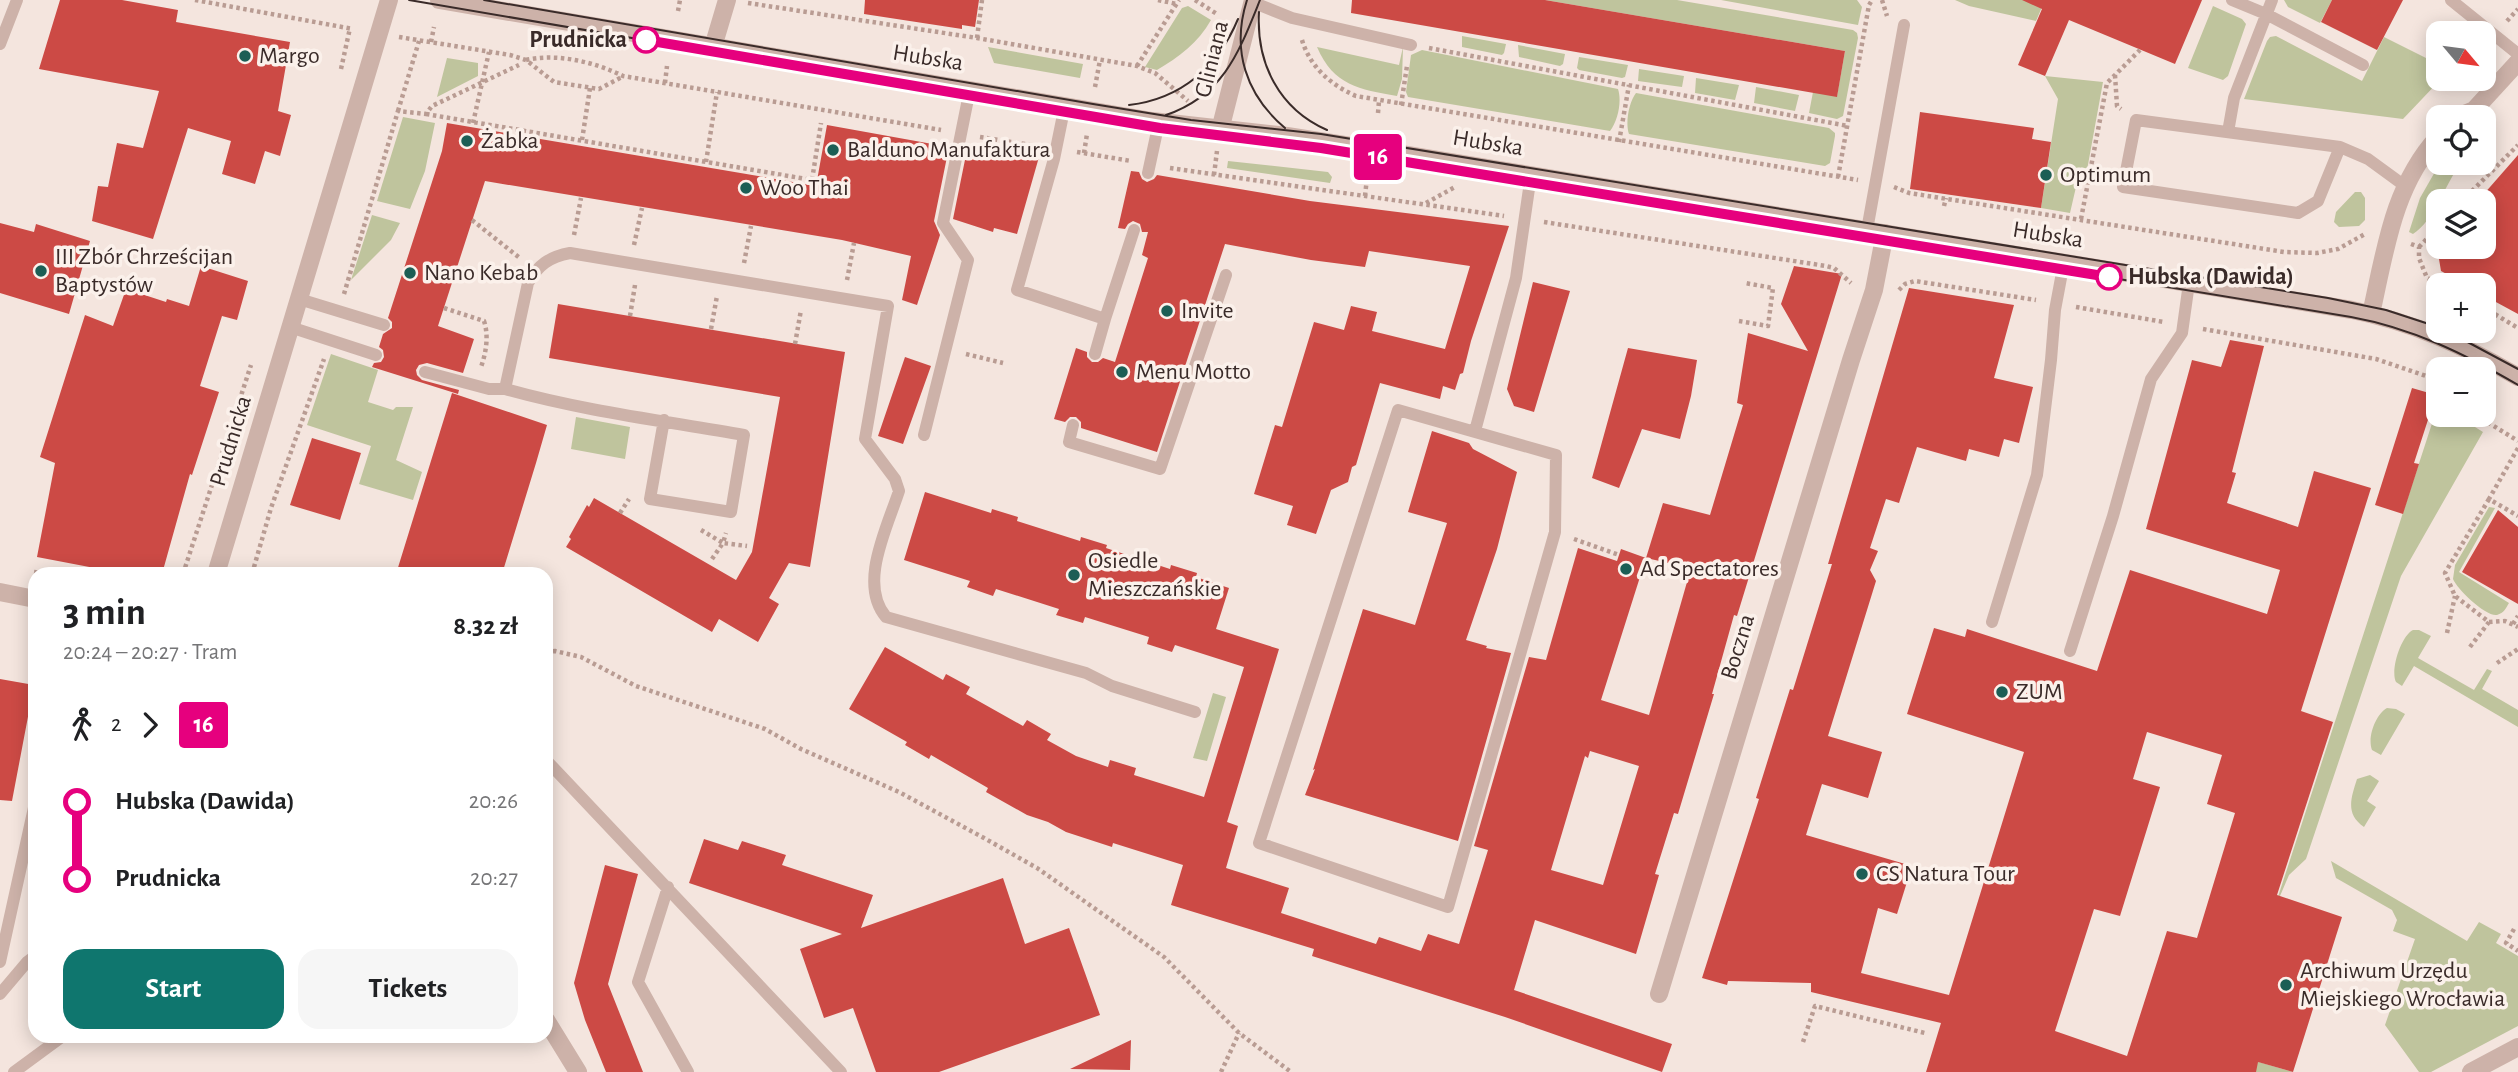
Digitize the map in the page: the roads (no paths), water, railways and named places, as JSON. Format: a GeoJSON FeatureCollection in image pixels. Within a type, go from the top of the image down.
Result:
{"type":"FeatureCollection","features":[{"type":"Feature","properties":{"kind":"street","name":"Prudnicka"},"geometry":{"type":"LineString","coordinates":[[218,567],[389,0]]}},
{"type":"Feature","properties":{"kind":"street","name":"Hubska"},"geometry":{"type":"LineString","coordinates":[[439,0],[1065,106],[1220,130],[1287,136],[2371,314],[2447,338],[2518,377]]}},
{"type":"Feature","properties":{"kind":"street"},"geometry":{"type":"LineString","coordinates":[[713,47],[734,1]]}},
{"type":"Feature","properties":{"kind":"street","name":"Gliniana"},"geometry":{"type":"LineString","coordinates":[[1220,130],[1253,1]]}},
{"type":"Feature","properties":{"kind":"street"},"geometry":{"type":"LineString","coordinates":[[2479,105],[2518,62]]}},
{"type":"Feature","properties":{"kind":"street"},"geometry":{"type":"LineString","coordinates":[[2371,314],[2390,229],[2405,186],[2416,164],[2426,152]]}},
{"type":"Feature","properties":{"kind":"street","name":"Boczna"},"geometry":{"type":"LineString","coordinates":[[1659,994],[1874,290],[1876,232]]}},
{"type":"Feature","properties":{"kind":"street"},"geometry":{"type":"LineString","coordinates":[[0,592],[28,598]]}},
{"type":"Feature","properties":{"kind":"street"},"geometry":{"type":"LineString","coordinates":[[553,1031],[578,1072]]}},
{"type":"Feature","properties":{"kind":"street"},"geometry":{"type":"LineString","coordinates":[[2471,1072],[2518,1047]]}},
{"type":"Feature","properties":{"kind":"lane"},"geometry":{"type":"LineString","coordinates":[[0,44],[17,0]]}},
{"type":"Feature","properties":{"kind":"lane"},"geometry":{"type":"LineString","coordinates":[[2232,0],[2266,14],[2363,65]]}},
{"type":"Feature","properties":{"kind":"lane"},"geometry":{"type":"LineString","coordinates":[[2228,132],[2234,98],[2272,0]]}},
{"type":"Feature","properties":{"kind":"lane"},"geometry":{"type":"LineString","coordinates":[[2451,0],[2518,54]]}},
{"type":"Feature","properties":{"kind":"lane"},"geometry":{"type":"LineString","coordinates":[[1253,1],[1301,20],[1411,45]]}},
{"type":"Feature","properties":{"kind":"lane"},"geometry":{"type":"LineString","coordinates":[[1876,232],[1875,183],[1904,26]]}},
{"type":"Feature","properties":{"kind":"lane"},"geometry":{"type":"LineString","coordinates":[[924,435],[968,260],[943,223],[970,89]]}},
{"type":"Feature","properties":{"kind":"lane"},"geometry":{"type":"LineString","coordinates":[[1065,106],[1056,149],[1017,290],[1105,318]]}},
{"type":"Feature","properties":{"kind":"lane"},"geometry":{"type":"LineString","coordinates":[[2340,147],[2318,201],[2298,213],[2123,187],[2136,120],[2340,147],[2368,159],[2405,186]]}},
{"type":"Feature","properties":{"kind":"lane"},"geometry":{"type":"LineString","coordinates":[[1150,169],[1159,121]]}},
{"type":"Feature","properties":{"kind":"lane"},"geometry":{"type":"LineString","coordinates":[[1475,430],[1516,278],[1531,175]]}},
{"type":"Feature","properties":{"kind":"lane"},"geometry":{"type":"LineString","coordinates":[[1095,354],[1134,230]]}},
{"type":"Feature","properties":{"kind":"lane"},"geometry":{"type":"LineString","coordinates":[[506,389],[528,283],[535,270],[548,259],[570,253],[888,306],[865,439],[895,479],[899,491],[873,573],[877,607],[886,617],[1086,673],[1112,686],[1195,712]]}},
{"type":"Feature","properties":{"kind":"lane"},"geometry":{"type":"LineString","coordinates":[[1992,622],[2037,475],[2064,262]]}},
{"type":"Feature","properties":{"kind":"lane"},"geometry":{"type":"LineString","coordinates":[[1073,425],[1069,442],[1160,470],[1226,275]]}},
{"type":"Feature","properties":{"kind":"lane"},"geometry":{"type":"LineString","coordinates":[[2070,651],[2113,516],[2151,379],[2184,326],[2189,283]]}},
{"type":"Feature","properties":{"kind":"lane"},"geometry":{"type":"LineString","coordinates":[[299,299],[384,325]]}},
{"type":"Feature","properties":{"kind":"lane"},"geometry":{"type":"LineString","coordinates":[[290,327],[376,355]]}},
{"type":"Feature","properties":{"kind":"lane"},"geometry":{"type":"LineString","coordinates":[[425,372],[553,402],[664,421],[744,435],[731,512],[650,499],[664,421]]}},
{"type":"Feature","properties":{"kind":"lane"},"geometry":{"type":"LineString","coordinates":[[1398,410],[1475,430],[1556,455],[1555,532],[1448,907],[1259,843],[1398,410]]}},
{"type":"Feature","properties":{"kind":"lane"},"geometry":{"type":"LineString","coordinates":[[553,767],[841,1072]]}},
{"type":"Feature","properties":{"kind":"lane"},"geometry":{"type":"LineString","coordinates":[[0,962],[28,844]]}},
{"type":"Feature","properties":{"kind":"lane"},"geometry":{"type":"LineString","coordinates":[[668,887],[638,982],[688,1072]]}},
{"type":"Feature","properties":{"kind":"lane"},"geometry":{"type":"LineString","coordinates":[[0,994],[28,961]]}},
{"type":"Feature","properties":{"kind":"lane"},"geometry":{"type":"LineString","coordinates":[[14,1072],[53,1043]]}},
{"type":"Feature","properties":{"kind":"tram line"},"geometry":{"type":"LineString","coordinates":[[409,0],[1160,128],[1321,148],[2351,317],[2417,335],[2518,385]]}},
{"type":"Feature","properties":{"kind":"tram line"},"geometry":{"type":"LineString","coordinates":[[484,0],[1191,120],[1321,134],[2328,298],[2386,310],[2426,323]]}},
{"type":"Feature","properties":{"kind":"tram line"},"geometry":{"type":"LineString","coordinates":[[1247,0],[1241,36],[1245,70],[1260,101],[1285,128]]}},
{"type":"Feature","properties":{"kind":"tram line"},"geometry":{"type":"LineString","coordinates":[[1166,115],[1186,106],[1216,84],[1245,37],[1260,0]]}},
{"type":"Feature","properties":{"kind":"tram line"},"geometry":{"type":"LineString","coordinates":[[1259,12],[1262,49],[1274,82],[1296,110],[1327,130]]}},
{"type":"Feature","properties":{"kind":"tram line"},"geometry":{"type":"LineString","coordinates":[[1129,105],[1165,96],[1196,78],[1220,52],[1238,19]]}},
{"type":"Feature","properties":{"kind":"tram line","name":"16"},"geometry":{"type":"LineString","coordinates":[[646,40],[1160,128],[1321,148],[2109,277]]}},
{"type":"Feature","properties":{"kind":"tram line"},"geometry":{"type":"LineString","coordinates":[[2469,343],[2518,369]]}},
{"type":"Feature","properties":{"kind":"place","name":"Prudnicka"},"geometry":{"type":"Point","coordinates":[646,40]}},
{"type":"Feature","properties":{"kind":"place","name":"Margo"},"geometry":{"type":"Point","coordinates":[245,56]}},
{"type":"Feature","properties":{"kind":"place","name":"Żabka"},"geometry":{"type":"Point","coordinates":[467,141]}},
{"type":"Feature","properties":{"kind":"place","name":"Balduno Manufaktura"},"geometry":{"type":"Point","coordinates":[833,150]}},
{"type":"Feature","properties":{"kind":"place","name":"Optimum"},"geometry":{"type":"Point","coordinates":[2046,175]}},
{"type":"Feature","properties":{"kind":"place","name":"Woo Thai"},"geometry":{"type":"Point","coordinates":[746,188]}},
{"type":"Feature","properties":{"kind":"place","name":"III Zbór Chrześcijan Baptystów"},"geometry":{"type":"Point","coordinates":[41,271]}},
{"type":"Feature","properties":{"kind":"place","name":"Nano Kebab"},"geometry":{"type":"Point","coordinates":[410,273]}},
{"type":"Feature","properties":{"kind":"place","name":"Hubska (Dawida)"},"geometry":{"type":"Point","coordinates":[2109,277]}},
{"type":"Feature","properties":{"kind":"place","name":"Invite"},"geometry":{"type":"Point","coordinates":[1167,311]}},
{"type":"Feature","properties":{"kind":"place","name":"Menu Motto"},"geometry":{"type":"Point","coordinates":[1122,372]}},
{"type":"Feature","properties":{"kind":"place","name":"Ad Spectatores"},"geometry":{"type":"Point","coordinates":[1626,569]}},
{"type":"Feature","properties":{"kind":"place","name":"Osiedle Mieszczańskie"},"geometry":{"type":"Point","coordinates":[1074,575]}},
{"type":"Feature","properties":{"kind":"place","name":"ZUM"},"geometry":{"type":"Point","coordinates":[2002,692]}},
{"type":"Feature","properties":{"kind":"place","name":"CS Natura Tour"},"geometry":{"type":"Point","coordinates":[1862,874]}},
{"type":"Feature","properties":{"kind":"place","name":"Archiwum Urzędu Miejskiego Wrocławia"},"geometry":{"type":"Point","coordinates":[2286,985]}}]}
